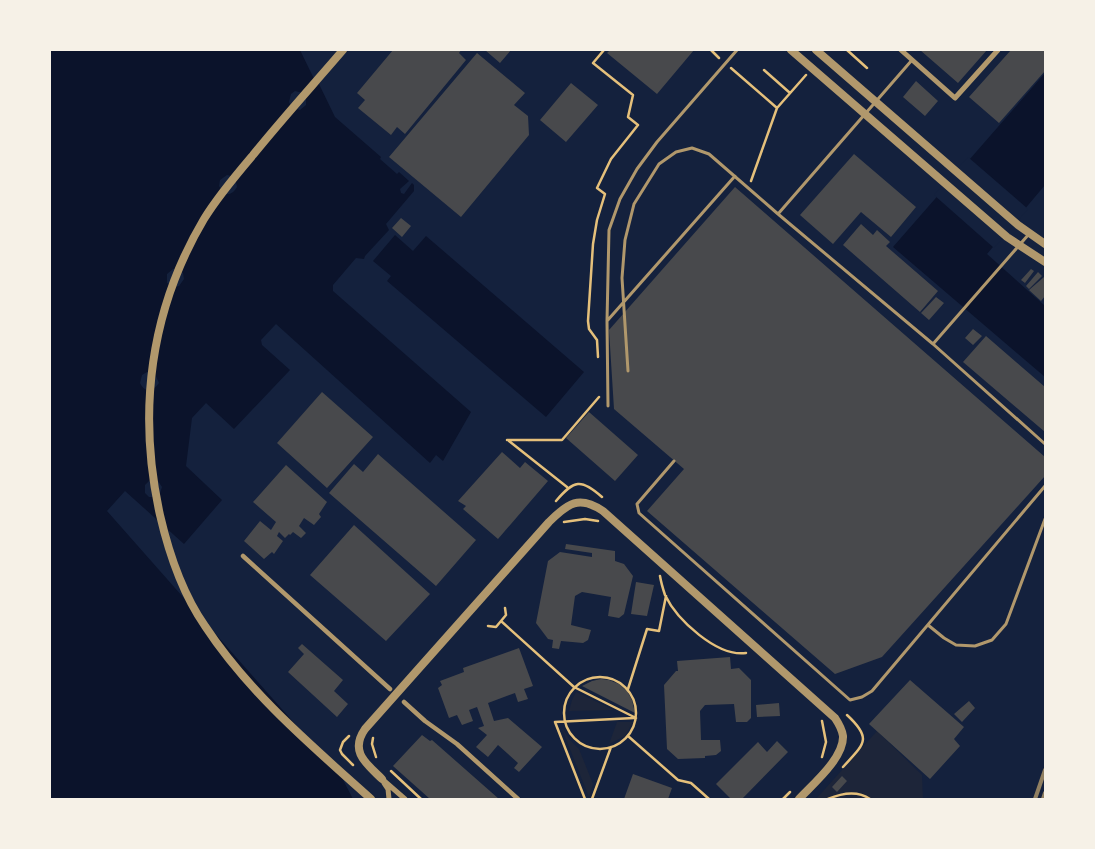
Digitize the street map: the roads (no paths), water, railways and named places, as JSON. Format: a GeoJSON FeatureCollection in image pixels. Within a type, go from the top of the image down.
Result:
{"type":"FeatureCollection","features":[{"type":"Feature","properties":{"kind":"street"},"geometry":{"type":"LineString","coordinates":[[343,50],[279,122],[228,185],[205,217],[189,246],[175,278],[156,340],[150,382],[149,444],[154,488],[173,563],[203,624],[247,681],[282,718],[372,799]]}},
{"type":"Feature","properties":{"kind":"street"},"geometry":{"type":"LineString","coordinates":[[791,50],[1007,237],[1018,246],[1045,261]]}},
{"type":"Feature","properties":{"kind":"street"},"geometry":{"type":"LineString","coordinates":[[816,50],[1018,225],[1045,244]]}},
{"type":"Feature","properties":{"kind":"street"},"geometry":{"type":"LineString","coordinates":[[900,50],[955,98],[998,50]]}},
{"type":"Feature","properties":{"kind":"street"},"geometry":{"type":"LineString","coordinates":[[405,799],[364,762],[360,754],[359,741],[365,729],[549,522],[565,507],[582,502],[593,505],[603,511],[835,718],[842,731],[841,747],[832,763],[799,799]]}},
{"type":"Feature","properties":{"kind":"street"},"geometry":{"type":"LineString","coordinates":[[243,556],[390,689]]}},
{"type":"Feature","properties":{"kind":"street"},"geometry":{"type":"LineString","coordinates":[[404,702],[424,721],[457,744],[518,799]]}},
{"type":"Feature","properties":{"kind":"street"},"geometry":{"type":"LineString","coordinates":[[382,779],[388,789],[389,799]]}},
{"type":"Feature","properties":{"kind":"lane"},"geometry":{"type":"LineString","coordinates":[[608,406],[607,321],[610,230],[620,199],[637,168],[657,142],[737,50]]}},
{"type":"Feature","properties":{"kind":"lane"},"geometry":{"type":"LineString","coordinates":[[778,214],[912,60]]}},
{"type":"Feature","properties":{"kind":"lane"},"geometry":{"type":"LineString","coordinates":[[628,371],[622,278],[625,240],[634,204],[659,164],[676,152],[692,148],[709,154],[933,344],[1045,444]]}},
{"type":"Feature","properties":{"kind":"lane"},"geometry":{"type":"LineString","coordinates":[[607,321],[735,176]]}},
{"type":"Feature","properties":{"kind":"lane"},"geometry":{"type":"LineString","coordinates":[[933,344],[1029,234]]}},
{"type":"Feature","properties":{"kind":"lane"},"geometry":{"type":"LineString","coordinates":[[674,461],[637,504],[639,513],[850,700],[862,697],[872,691],[1045,486]]}},
{"type":"Feature","properties":{"kind":"lane"},"geometry":{"type":"LineString","coordinates":[[928,625],[956,645],[975,646],[992,640],[1006,624],[1045,519]]}},
{"type":"Feature","properties":{"kind":"railway"},"geometry":{"type":"LineString","coordinates":[[1035,799],[1045,770]]}},
{"type":"Feature","properties":{"kind":"railway"},"geometry":{"type":"LineString","coordinates":[[1043,799],[1045,793]]}}]}
